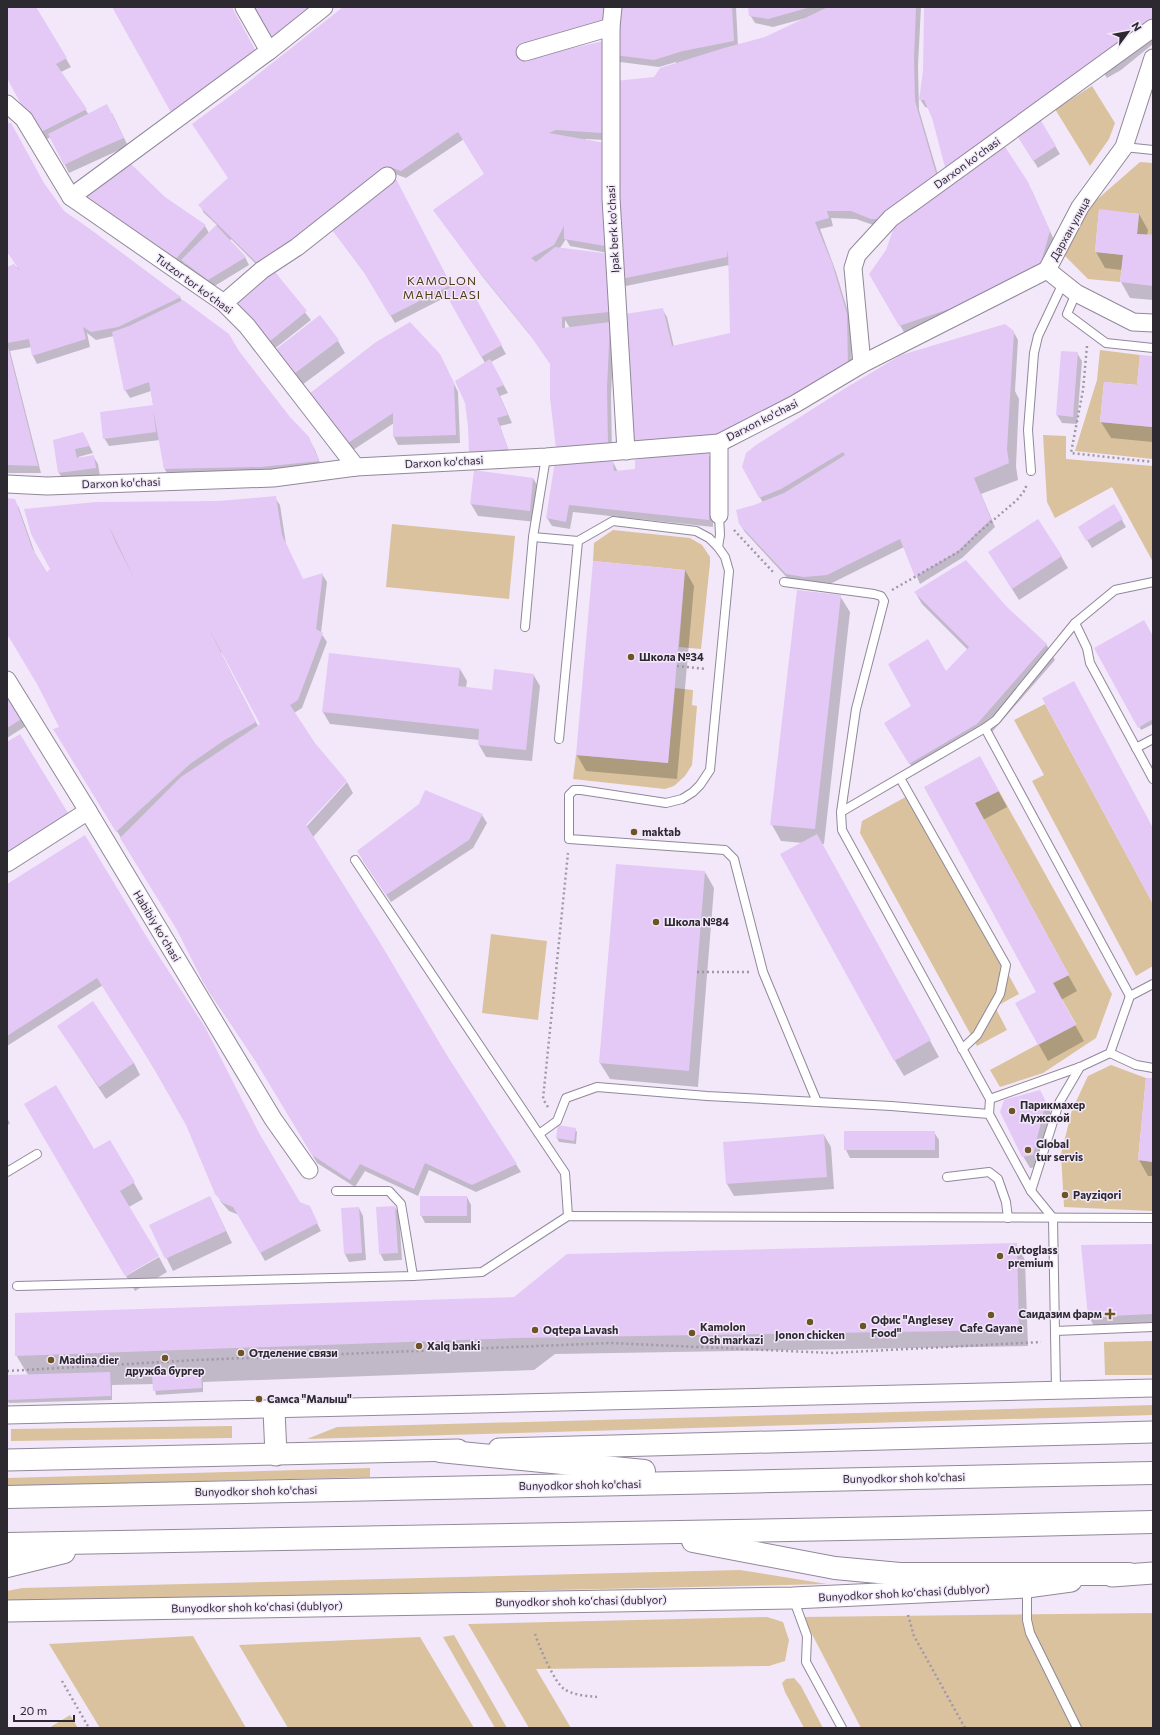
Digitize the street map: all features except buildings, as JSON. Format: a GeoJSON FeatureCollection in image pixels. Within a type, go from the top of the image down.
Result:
{"type":"FeatureCollection","features":[{"type":"Feature","properties":{"kind":"main road"},"geometry":{"type":"LineString","coordinates":[[440,1451],[647,1472],[793,1480]]}},
{"type":"Feature","properties":{"kind":"main road","name":"Bunyodkor shoh ko'chasi"},"geometry":{"type":"LineString","coordinates":[[7,1497],[1153,1473]]}},
{"type":"Feature","properties":{"kind":"main road"},"geometry":{"type":"LineString","coordinates":[[7,1544],[649,1533],[1153,1522]]}},
{"type":"Feature","properties":{"kind":"main road"},"geometry":{"type":"LineString","coordinates":[[649,1533],[835,1568],[886,1572],[1129,1574]]}},
{"type":"Feature","properties":{"kind":"main road"},"geometry":{"type":"LineString","coordinates":[[7,1566],[106,1542]]}},
{"type":"Feature","properties":{"kind":"street"},"geometry":{"type":"LineString","coordinates":[[244,7],[269,51]]}},
{"type":"Feature","properties":{"kind":"street"},"geometry":{"type":"LineString","coordinates":[[71,197],[269,51],[324,7]]}},
{"type":"Feature","properties":{"kind":"street","name":"Ipak berk ko'chasi"},"geometry":{"type":"LineString","coordinates":[[613,7],[611,27],[611,198],[626,451]]}},
{"type":"Feature","properties":{"kind":"street"},"geometry":{"type":"LineString","coordinates":[[525,52],[611,27]]}},
{"type":"Feature","properties":{"kind":"street","name":"Darxon ko'chasi"},"geometry":{"type":"LineString","coordinates":[[862,364],[853,268],[857,255],[865,244],[891,218],[1153,28]]}},
{"type":"Feature","properties":{"kind":"street","name":"Дархан улица"},"geometry":{"type":"LineString","coordinates":[[1153,58],[1124,146],[1080,207],[1047,270],[1070,288],[1133,322],[1153,323]]}},
{"type":"Feature","properties":{"kind":"street","name":"Tutzor tor ko‘chasi"},"geometry":{"type":"LineString","coordinates":[[7,104],[24,119],[71,197],[224,303],[247,326],[356,467]]}},
{"type":"Feature","properties":{"kind":"street"},"geometry":{"type":"LineString","coordinates":[[224,303],[262,270],[297,247],[387,176]]}},
{"type":"Feature","properties":{"kind":"street","name":"Darxon ko'chasi"},"geometry":{"type":"LineString","coordinates":[[7,484],[47,486],[273,478],[356,467],[626,451],[719,443],[795,404],[862,364],[1047,270]]}},
{"type":"Feature","properties":{"kind":"street"},"geometry":{"type":"LineString","coordinates":[[719,443],[720,515]]}},
{"type":"Feature","properties":{"kind":"street","name":"Habibiy koʻchasi"},"geometry":{"type":"LineString","coordinates":[[7,680],[88,811],[273,1119],[309,1170]]}},
{"type":"Feature","properties":{"kind":"street"},"geometry":{"type":"LineString","coordinates":[[7,863],[88,811]]}},
{"type":"Feature","properties":{"kind":"street"},"geometry":{"type":"LineString","coordinates":[[7,1415],[274,1410],[1153,1388]]}},
{"type":"Feature","properties":{"kind":"street"},"geometry":{"type":"LineString","coordinates":[[274,1410],[276,1454]]}},
{"type":"Feature","properties":{"kind":"street"},"geometry":{"type":"LineString","coordinates":[[7,1460],[440,1451],[1153,1432]]}},
{"type":"Feature","properties":{"kind":"street","name":"Bunyodkor shoh koʻchasi (dublyor)"},"geometry":{"type":"LineString","coordinates":[[7,1611],[792,1598],[1026,1587],[1129,1574],[1153,1573]]}},
{"type":"Feature","properties":{"kind":"lane"},"geometry":{"type":"LineString","coordinates":[[1124,146],[1153,150]]}},
{"type":"Feature","properties":{"kind":"lane"},"geometry":{"type":"LineString","coordinates":[[1070,288],[1067,314],[1106,343],[1153,348]]}},
{"type":"Feature","properties":{"kind":"lane"},"geometry":{"type":"LineString","coordinates":[[1031,471],[1028,430],[1034,353],[1038,336],[1070,288]]}},
{"type":"Feature","properties":{"kind":"lane"},"geometry":{"type":"LineString","coordinates":[[524,627],[533,537],[546,456]]}},
{"type":"Feature","properties":{"kind":"lane"},"geometry":{"type":"LineString","coordinates":[[718,546],[720,535],[720,515]]}},
{"type":"Feature","properties":{"kind":"lane"},"geometry":{"type":"LineString","coordinates":[[533,537],[578,542],[612,521],[696,531],[709,538],[718,546],[725,557],[729,571],[710,770],[700,785],[693,792],[682,798],[666,802],[574,790],[569,795],[569,839],[726,850],[734,860],[763,972],[817,1102]]}},
{"type":"Feature","properties":{"kind":"lane"},"geometry":{"type":"LineString","coordinates":[[559,739],[578,542]]}},
{"type":"Feature","properties":{"kind":"lane"},"geometry":{"type":"LineString","coordinates":[[784,582],[874,594],[881,596],[884,601],[856,709],[841,812],[842,830],[990,1099],[990,1114],[1031,1191],[1053,1218],[1056,1390]]}},
{"type":"Feature","properties":{"kind":"lane"},"geometry":{"type":"LineString","coordinates":[[841,812],[985,728],[996,720],[1075,623],[1115,590],[1153,582]]}},
{"type":"Feature","properties":{"kind":"lane"},"geometry":{"type":"LineString","coordinates":[[1075,623],[1087,648],[1090,663],[1153,780]]}},
{"type":"Feature","properties":{"kind":"lane"},"geometry":{"type":"LineString","coordinates":[[985,728],[1130,996]]}},
{"type":"Feature","properties":{"kind":"lane"},"geometry":{"type":"LineString","coordinates":[[1136,748],[1153,739]]}},
{"type":"Feature","properties":{"kind":"lane"},"geometry":{"type":"LineString","coordinates":[[900,778],[1006,965],[1000,994],[978,1035],[962,1049]]}},
{"type":"Feature","properties":{"kind":"lane"},"geometry":{"type":"LineString","coordinates":[[355,860],[565,1173],[568,1216]]}},
{"type":"Feature","properties":{"kind":"lane"},"geometry":{"type":"LineString","coordinates":[[990,1099],[1080,1067],[1110,1053],[1130,996],[1153,984]]}},
{"type":"Feature","properties":{"kind":"lane"},"geometry":{"type":"LineString","coordinates":[[1110,1053],[1136,1065],[1153,1068]]}},
{"type":"Feature","properties":{"kind":"lane"},"geometry":{"type":"LineString","coordinates":[[1031,1191],[1059,1103],[1080,1067]]}},
{"type":"Feature","properties":{"kind":"lane"},"geometry":{"type":"LineString","coordinates":[[539,1134],[557,1121],[566,1098],[597,1087],[707,1096],[891,1106],[990,1114]]}},
{"type":"Feature","properties":{"kind":"lane"},"geometry":{"type":"LineString","coordinates":[[7,1172],[37,1154]]}},
{"type":"Feature","properties":{"kind":"lane"},"geometry":{"type":"LineString","coordinates":[[948,1177],[989,1172],[998,1179],[1006,1202],[1008,1218]]}},
{"type":"Feature","properties":{"kind":"lane"},"geometry":{"type":"LineString","coordinates":[[336,1190],[389,1191],[401,1204],[412,1276]]}},
{"type":"Feature","properties":{"kind":"lane"},"geometry":{"type":"LineString","coordinates":[[17,1286],[412,1276],[482,1272],[568,1216],[1153,1218]]}},
{"type":"Feature","properties":{"kind":"lane"},"geometry":{"type":"LineString","coordinates":[[1055,1330],[1153,1327]]}},
{"type":"Feature","properties":{"kind":"lane"},"geometry":{"type":"LineString","coordinates":[[1026,1587],[1027,1620],[1030,1633],[1077,1728]]}},
{"type":"Feature","properties":{"kind":"lane"},"geometry":{"type":"LineString","coordinates":[[792,1598],[807,1636],[806,1662],[842,1728]]}},
{"type":"Feature","properties":{"kind":"path"},"geometry":{"type":"LineString","coordinates":[[1089,330],[1083,390],[1072,454],[1153,462]]}},
{"type":"Feature","properties":{"kind":"path"},"geometry":{"type":"LineString","coordinates":[[881,596],[960,551],[977,534],[1017,500],[1025,490],[1031,471]]}},
{"type":"Feature","properties":{"kind":"path"},"geometry":{"type":"LineString","coordinates":[[720,515],[784,582]]}},
{"type":"Feature","properties":{"kind":"path"},"geometry":{"type":"LineString","coordinates":[[677,666],[706,669]]}},
{"type":"Feature","properties":{"kind":"path"},"geometry":{"type":"LineString","coordinates":[[557,1121],[543,1099],[569,839]]}},
{"type":"Feature","properties":{"kind":"path"},"geometry":{"type":"LineString","coordinates":[[697,972],[763,972]]}},
{"type":"Feature","properties":{"kind":"path"},"geometry":{"type":"LineString","coordinates":[[7,1371],[197,1360],[610,1342],[831,1353],[1055,1341]]}},
{"type":"Feature","properties":{"kind":"path"},"geometry":{"type":"LineString","coordinates":[[908,1615],[914,1636],[965,1728]]}},
{"type":"Feature","properties":{"kind":"path"},"geometry":{"type":"LineString","coordinates":[[535,1634],[543,1655],[563,1688],[577,1694],[597,1697]]}},
{"type":"Feature","properties":{"kind":"path"},"geometry":{"type":"LineString","coordinates":[[62,1681],[89,1728]]}},
{"type":"Feature","properties":{"kind":"shaded area"},"geometry":{"type":"Polygon","coordinates":[[[1092,86],[1115,123],[1109,139],[1090,166],[1055,109],[1092,86]]]}},
{"type":"Feature","properties":{"kind":"shaded area"},"geometry":{"type":"Polygon","coordinates":[[[1140,162],[1153,163],[1153,235],[1137,234],[1139,214],[1099,210],[1095,252],[1123,255],[1120,282],[1088,279],[1062,253],[1069,224],[1140,162]]]}},
{"type":"Feature","properties":{"kind":"shaded area"},"geometry":{"type":"Polygon","coordinates":[[[1100,350],[1140,355],[1137,385],[1104,382],[1100,422],[1151,427],[1153,411],[1153,459],[1075,451],[1097,380],[1100,350]]]}},
{"type":"Feature","properties":{"kind":"shaded area"},"geometry":{"type":"Polygon","coordinates":[[[1043,435],[1066,436],[1066,459],[1153,466],[1153,562],[1112,487],[1055,518],[1047,502],[1043,435]]]}},
{"type":"Feature","properties":{"kind":"shaded area"},"geometry":{"type":"Polygon","coordinates":[[[392,524],[515,536],[509,599],[386,587],[392,524]]]}},
{"type":"Feature","properties":{"kind":"shaded area"},"geometry":{"type":"Polygon","coordinates":[[[613,530],[690,538],[702,545],[710,557],[710,563],[701,649],[679,647],[685,570],[593,561],[594,543],[613,530]]]}},
{"type":"Feature","properties":{"kind":"shaded area"},"geometry":{"type":"Polygon","coordinates":[[[675,688],[693,690],[692,705],[697,706],[692,765],[685,776],[674,786],[665,789],[573,779],[576,755],[668,763],[675,688]]]}},
{"type":"Feature","properties":{"kind":"shaded area"},"geometry":{"type":"Polygon","coordinates":[[[1045,704],[1153,904],[1153,966],[1136,976],[1032,781],[1044,775],[1014,720],[1045,704]]]}},
{"type":"Feature","properties":{"kind":"shaded area"},"geometry":{"type":"Polygon","coordinates":[[[999,791],[1112,994],[1096,1038],[1043,1073],[1000,1087],[990,1070],[1076,1024],[1053,983],[1069,975],[975,803],[999,791]]]}},
{"type":"Feature","properties":{"kind":"shaded area"},"geometry":{"type":"Polygon","coordinates":[[[911,794],[1019,994],[995,1007],[1007,1030],[977,1046],[860,833],[862,821],[911,794]]]}},
{"type":"Feature","properties":{"kind":"shaded area"},"geometry":{"type":"Polygon","coordinates":[[[491,934],[547,941],[538,1020],[482,1013],[491,934]]]}},
{"type":"Feature","properties":{"kind":"shaded area"},"geometry":{"type":"Polygon","coordinates":[[[1111,1065],[1146,1078],[1138,1160],[1153,1162],[1153,1211],[1064,1207],[1061,1154],[1072,1110],[1088,1076],[1111,1065]]]}},
{"type":"Feature","properties":{"kind":"shaded area"},"geometry":{"type":"Polygon","coordinates":[[[1153,1341],[1153,1375],[1105,1375],[1104,1342],[1153,1341]]]}},
{"type":"Feature","properties":{"kind":"shaded area"},"geometry":{"type":"Polygon","coordinates":[[[1153,1405],[1153,1415],[307,1439],[337,1427],[1153,1405]]]}},
{"type":"Feature","properties":{"kind":"shaded area"},"geometry":{"type":"Polygon","coordinates":[[[232,1426],[232,1438],[11,1441],[11,1429],[232,1426]]]}},
{"type":"Feature","properties":{"kind":"shaded area"},"geometry":{"type":"Polygon","coordinates":[[[370,1468],[370,1477],[7,1486],[7,1478],[370,1468]]]}},
{"type":"Feature","properties":{"kind":"shaded area"},"geometry":{"type":"Polygon","coordinates":[[[740,1570],[827,1584],[7,1602],[7,1591],[22,1588],[740,1570]]]}},
{"type":"Feature","properties":{"kind":"shaded area"},"geometry":{"type":"Polygon","coordinates":[[[1153,1613],[1153,1728],[861,1728],[803,1617],[1153,1613]]]}},
{"type":"Feature","properties":{"kind":"shaded area"},"geometry":{"type":"Polygon","coordinates":[[[767,1617],[783,1622],[789,1640],[785,1661],[769,1666],[536,1669],[571,1728],[529,1728],[468,1624],[767,1617]]]}},
{"type":"Feature","properties":{"kind":"shaded area"},"geometry":{"type":"Polygon","coordinates":[[[454,1635],[507,1728],[495,1728],[443,1637],[454,1635]]]}},
{"type":"Feature","properties":{"kind":"shaded area"},"geometry":{"type":"Polygon","coordinates":[[[193,1636],[246,1728],[100,1728],[49,1644],[193,1636]]]}},
{"type":"Feature","properties":{"kind":"shaded area"},"geometry":{"type":"Polygon","coordinates":[[[420,1637],[474,1728],[288,1728],[239,1645],[420,1637]]]}},
{"type":"Feature","properties":{"kind":"shaded area"},"geometry":{"type":"Polygon","coordinates":[[[794,1678],[801,1686],[823,1728],[804,1728],[785,1692],[782,1683],[786,1679],[794,1678]]]}},
{"type":"Feature","properties":{"kind":"shaded area"},"geometry":{"type":"Polygon","coordinates":[[[70,1715],[78,1728],[49,1728],[70,1715]]]}},
{"type":"Feature","properties":{"kind":"place","name":"Школа №34"},"geometry":{"type":"Point","coordinates":[631,657]}},
{"type":"Feature","properties":{"kind":"place","name":"maktab"},"geometry":{"type":"Point","coordinates":[634,832]}},
{"type":"Feature","properties":{"kind":"place","name":"Школа №84"},"geometry":{"type":"Point","coordinates":[656,922]}},
{"type":"Feature","properties":{"kind":"place","name":"Парикмахер Мужской"},"geometry":{"type":"Point","coordinates":[1012,1111]}},
{"type":"Feature","properties":{"kind":"place","name":"Global tur servis"},"geometry":{"type":"Point","coordinates":[1028,1150]}},
{"type":"Feature","properties":{"kind":"place","name":"Payziqori"},"geometry":{"type":"Point","coordinates":[1065,1195]}},
{"type":"Feature","properties":{"kind":"place","name":"Avtoglass premium"},"geometry":{"type":"Point","coordinates":[1000,1256]}},
{"type":"Feature","properties":{"kind":"place","name":"Саидазим фарм"},"geometry":{"type":"Point","coordinates":[1110,1314]}},
{"type":"Feature","properties":{"kind":"place","name":"Cafe Gayane"},"geometry":{"type":"Point","coordinates":[991,1315]}},
{"type":"Feature","properties":{"kind":"place","name":"Jonon chicken"},"geometry":{"type":"Point","coordinates":[810,1322]}},
{"type":"Feature","properties":{"kind":"place","name":"Офис \"Anglesey Food\""},"geometry":{"type":"Point","coordinates":[863,1326]}},
{"type":"Feature","properties":{"kind":"place","name":"Oqtepa Lavash"},"geometry":{"type":"Point","coordinates":[535,1330]}},
{"type":"Feature","properties":{"kind":"place","name":"Kamolon Osh markazi"},"geometry":{"type":"Point","coordinates":[692,1333]}},
{"type":"Feature","properties":{"kind":"place","name":"Xalq banki"},"geometry":{"type":"Point","coordinates":[419,1346]}},
{"type":"Feature","properties":{"kind":"place","name":"Отделение связи"},"geometry":{"type":"Point","coordinates":[241,1353]}},
{"type":"Feature","properties":{"kind":"place","name":"дружба бургер"},"geometry":{"type":"Point","coordinates":[165,1358]}},
{"type":"Feature","properties":{"kind":"place","name":"Madina dier"},"geometry":{"type":"Point","coordinates":[51,1360]}},
{"type":"Feature","properties":{"kind":"place","name":"Самса \"Малыш\""},"geometry":{"type":"Point","coordinates":[259,1399]}},
{"type":"Feature","properties":{"kind":"district","name":"KAMOLON MAHALLASI"},"geometry":{"type":"Point","coordinates":[442,288]}}]}
